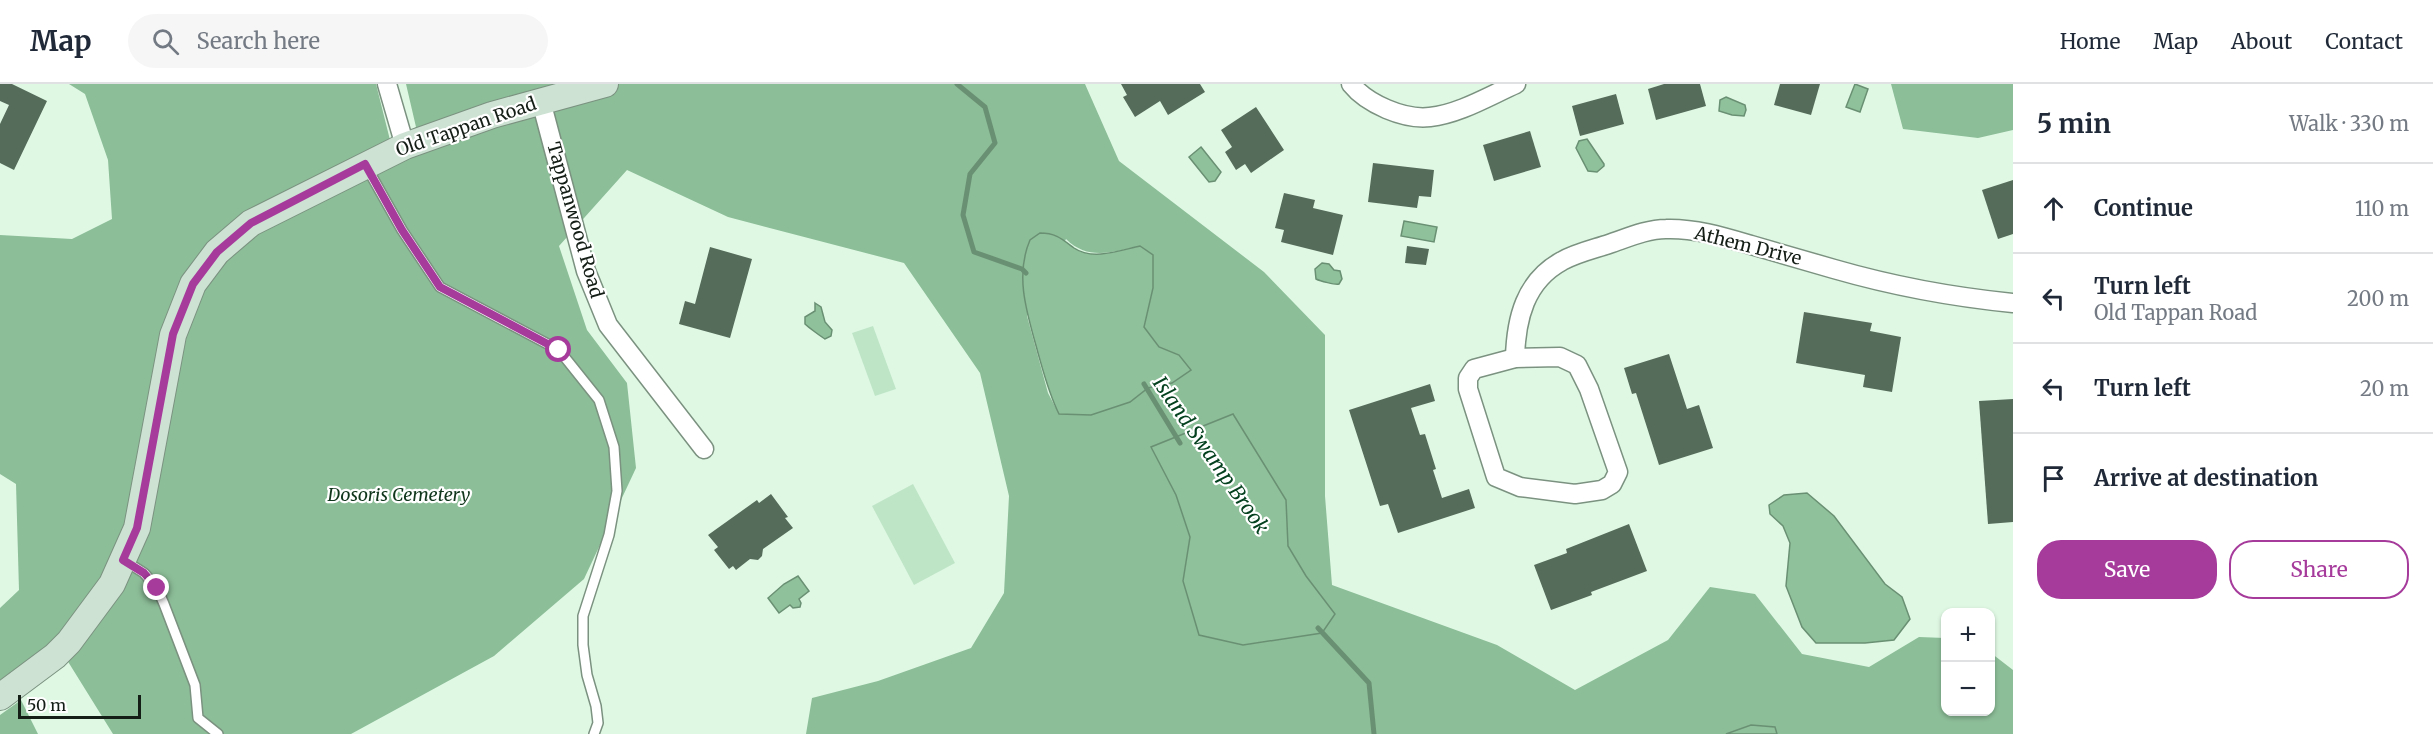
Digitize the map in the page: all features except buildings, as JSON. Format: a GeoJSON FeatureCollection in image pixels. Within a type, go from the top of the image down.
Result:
{"type":"FeatureCollection","features":[{"type":"Feature","properties":{"kind":"street"},"geometry":{"type":"LineString","coordinates":[[387,84],[405,146]]}},
{"type":"Feature","properties":{"kind":"street","name":"Old Tappan Road"},"geometry":{"type":"LineString","coordinates":[[0,697],[69,642],[112,584],[137,528],[173,334],[193,284],[217,252],[251,223],[405,146],[492,115],[605,84]]}},
{"type":"Feature","properties":{"kind":"street"},"geometry":{"type":"LineString","coordinates":[[1351,84],[1377,105],[1399,113],[1428,118],[1457,110],[1516,84]]}},
{"type":"Feature","properties":{"kind":"street","name":"Tappanwood Road"},"geometry":{"type":"LineString","coordinates":[[541,101],[586,271],[608,325],[704,449]]}},
{"type":"Feature","properties":{"kind":"street","name":"Athem Drive"},"geometry":{"type":"LineString","coordinates":[[1515,358],[1515,331],[1522,311],[1530,290],[1547,272],[1562,261],[1576,255],[1646,232],[1666,229],[1710,234],[1921,291],[2013,303]]}},
{"type":"Feature","properties":{"kind":"street"},"geometry":{"type":"LineString","coordinates":[[1560,357],[1577,365],[1590,389],[1618,472],[1612,484],[1591,493],[1575,494],[1520,487],[1496,477],[1468,389],[1468,378],[1474,369],[1515,358],[1560,357]]}},
{"type":"Feature","properties":{"kind":"lane"},"geometry":{"type":"LineString","coordinates":[[365,164],[402,230],[440,287],[559,350],[599,400],[614,447],[618,491],[609,535],[583,616],[583,645],[587,675],[596,706],[598,723],[594,734]]}},
{"type":"Feature","properties":{"kind":"lane"},"geometry":{"type":"LineString","coordinates":[[123,560],[144,573],[157,588],[180,641],[195,685],[198,718],[218,734]]}},
{"type":"Feature","properties":{"kind":"shaded area"},"geometry":{"type":"Polygon","coordinates":[[[873,326],[896,389],[875,396],[852,333],[873,326]]]}},
{"type":"Feature","properties":{"kind":"shaded area"},"geometry":{"type":"Polygon","coordinates":[[[913,484],[955,563],[914,585],[872,506],[913,484]]]}},
{"type":"Feature","properties":{"kind":"green space","name":"Dosoris Cemetery"},"geometry":{"type":"Polygon","coordinates":[[[69,84],[376,84],[391,144],[416,127],[406,84],[1085,84],[1119,161],[1264,272],[1325,335],[1325,496],[1332,585],[1497,645],[1575,690],[1668,640],[1710,587],[1755,594],[1802,654],[1869,667],[1919,637],[1941,638],[1941,716],[1995,716],[1995,656],[2013,670],[2013,734],[1777,734],[1775,727],[1751,725],[1726,734],[806,734],[812,698],[878,681],[971,648],[1004,593],[1009,496],[980,373],[904,263],[728,217],[627,170],[559,246],[587,330],[627,383],[636,468],[584,579],[494,656],[351,734],[113,734],[67,660],[31,658],[0,680],[0,608],[19,590],[16,484],[0,474],[0,235],[72,239],[112,219],[108,160],[85,94],[69,84]],[[1066,239],[1027,316],[1048,393],[1059,414],[1130,402],[1148,388],[1172,383],[1179,355],[1159,347],[1144,327],[1153,288],[1140,246],[1101,253],[1074,246],[1066,239]],[[1233,414],[1151,447],[1176,495],[1190,537],[1183,581],[1306,576],[1288,546],[1286,500],[1233,414]]]}},
{"type":"Feature","properties":{"kind":"green space"},"geometry":{"type":"Polygon","coordinates":[[[1891,84],[2013,84],[2013,130],[1978,138],[1903,129],[1891,84]]]}},
{"type":"Feature","properties":{"kind":"green space"},"geometry":{"type":"Polygon","coordinates":[[[21,700],[38,734],[0,734],[0,715],[21,700]]]}},
{"type":"Feature","properties":{"kind":"water"},"geometry":{"type":"Polygon","coordinates":[[[1855,84],[1868,89],[1860,112],[1846,107],[1855,84]]]}},
{"type":"Feature","properties":{"kind":"water"},"geometry":{"type":"Polygon","coordinates":[[[1726,97],[1745,105],[1744,116],[1719,111],[1720,100],[1726,97]]]}},
{"type":"Feature","properties":{"kind":"water"},"geometry":{"type":"Polygon","coordinates":[[[1587,139],[1604,164],[1597,172],[1588,171],[1576,148],[1579,141],[1587,139]]]}},
{"type":"Feature","properties":{"kind":"water"},"geometry":{"type":"Polygon","coordinates":[[[1201,147],[1221,172],[1215,181],[1209,182],[1189,157],[1201,147]]]}},
{"type":"Feature","properties":{"kind":"water"},"geometry":{"type":"Polygon","coordinates":[[[1404,221],[1437,227],[1434,242],[1401,236],[1404,221]]]}},
{"type":"Feature","properties":{"kind":"water"},"geometry":{"type":"Polygon","coordinates":[[[1040,233],[1055,235],[1074,248],[1090,254],[1140,246],[1153,255],[1153,288],[1144,327],[1159,347],[1179,355],[1191,370],[1172,383],[1148,388],[1130,402],[1091,415],[1059,414],[1045,376],[1024,297],[1025,254],[1030,240],[1040,233]]]}},
{"type":"Feature","properties":{"kind":"water"},"geometry":{"type":"Polygon","coordinates":[[[1322,263],[1329,264],[1334,270],[1340,271],[1342,279],[1339,284],[1316,279],[1315,269],[1322,263]]]}},
{"type":"Feature","properties":{"kind":"water"},"geometry":{"type":"Polygon","coordinates":[[[815,303],[821,307],[825,322],[832,330],[831,336],[825,339],[805,324],[805,317],[815,311],[815,303]]]}},
{"type":"Feature","properties":{"kind":"water"},"geometry":{"type":"Polygon","coordinates":[[[1233,414],[1286,500],[1288,546],[1306,576],[1335,614],[1322,633],[1243,645],[1199,635],[1183,581],[1190,537],[1176,495],[1151,447],[1233,414]]]}},
{"type":"Feature","properties":{"kind":"water"},"geometry":{"type":"Polygon","coordinates":[[[1807,493],[1834,516],[1885,584],[1902,597],[1910,619],[1894,640],[1865,643],[1816,643],[1802,627],[1786,586],[1790,543],[1783,526],[1770,514],[1769,505],[1784,495],[1807,493]]]}},
{"type":"Feature","properties":{"kind":"water"},"geometry":{"type":"Polygon","coordinates":[[[798,576],[809,591],[799,599],[800,607],[793,608],[790,605],[779,613],[768,598],[784,584],[798,576]]]}},
{"type":"Feature","properties":{"kind":"water"},"geometry":{"type":"Polygon","coordinates":[[[1751,725],[1775,727],[1777,734],[1726,734],[1751,725]]]}},
{"type":"Feature","properties":{"kind":"waterway","name":"Island Swamp Brook"},"geometry":{"type":"LineString","coordinates":[[957,84],[985,107],[995,143],[970,174],[963,215],[974,252],[1022,269],[1026,273]]}},
{"type":"Feature","properties":{"kind":"waterway","name":"Island Swamp Brook"},"geometry":{"type":"LineString","coordinates":[[1144,384],[1180,443]]}},
{"type":"Feature","properties":{"kind":"waterway","name":"Island Swamp Brook"},"geometry":{"type":"LineString","coordinates":[[1318,628],[1369,683],[1374,734]]}},
{"type":"Feature","properties":{"kind":"route"},"geometry":{"type":"LineString","coordinates":[[157,588],[144,573],[123,560],[137,528],[173,334],[193,284],[217,252],[251,223],[365,164],[402,230],[440,287],[559,350]]}}]}
